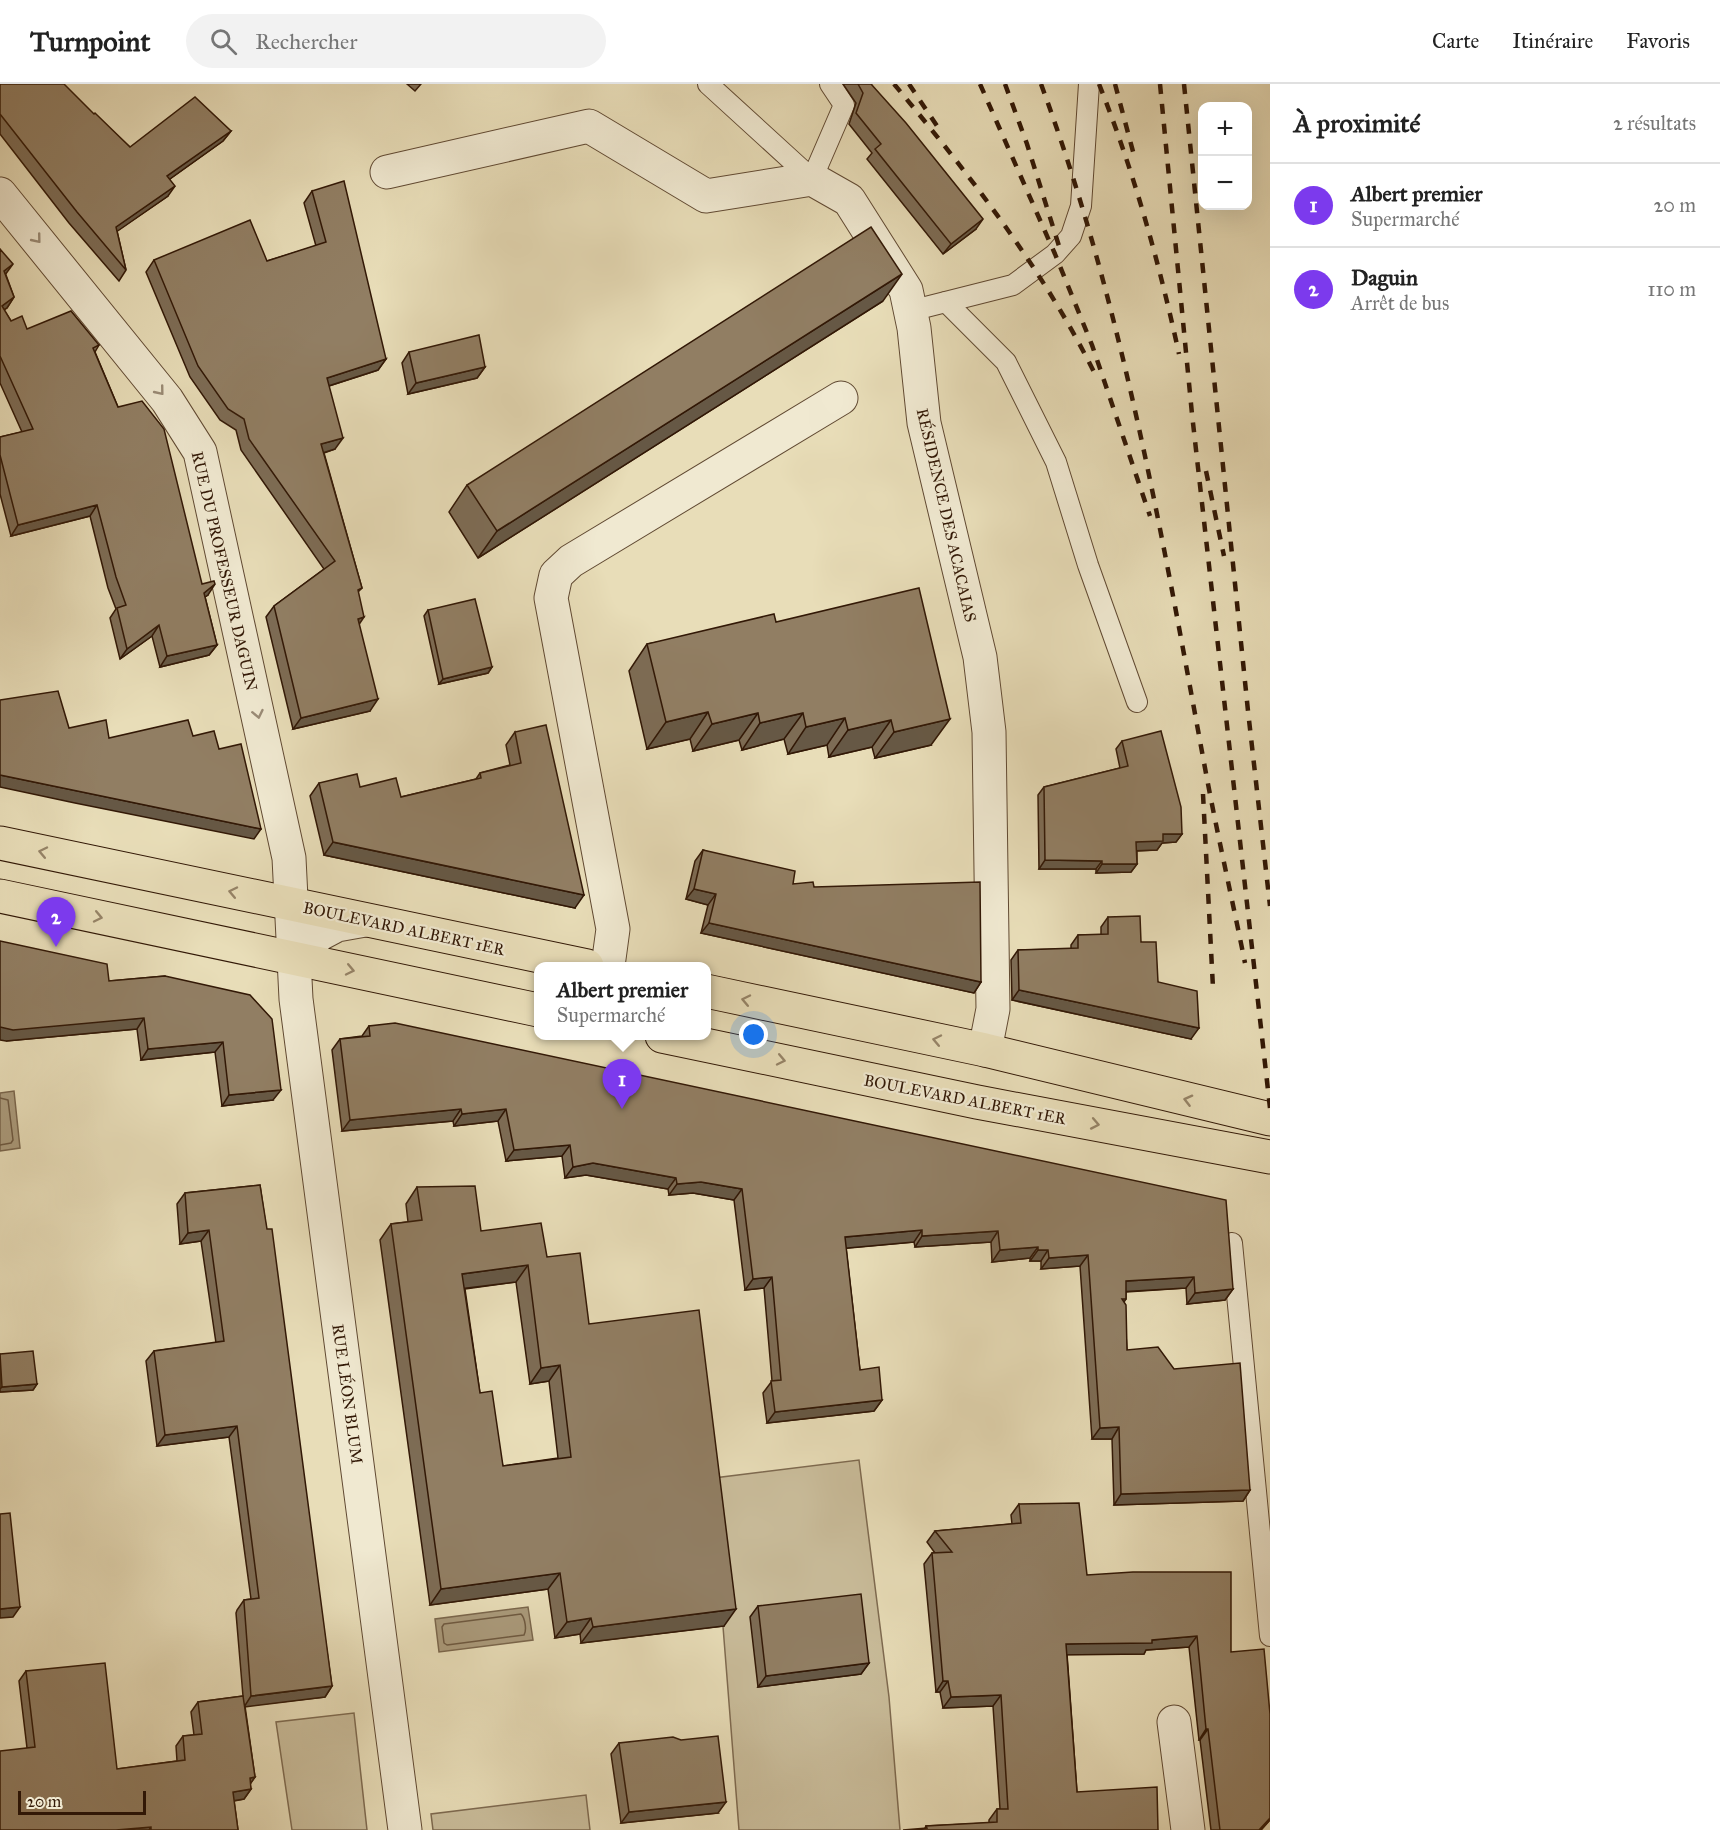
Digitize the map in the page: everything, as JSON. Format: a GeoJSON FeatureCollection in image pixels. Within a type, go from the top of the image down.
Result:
{"type":"FeatureCollection","features":[{"type":"Feature","properties":{"kind":"main road","name":"BOULEVARD ALBERT 1ER"},"geometry":{"type":"LineString","coordinates":[[0,843],[568,962]]}},
{"type":"Feature","properties":{"kind":"main road"},"geometry":{"type":"LineString","coordinates":[[0,896],[534,1009]]}},
{"type":"Feature","properties":{"kind":"main road"},"geometry":{"type":"LineString","coordinates":[[711,992],[985,1050],[1257,1116]]}},
{"type":"Feature","properties":{"kind":"main road","name":"BOULEVARD ALBERT 1ER"},"geometry":{"type":"LineString","coordinates":[[686,1040],[977,1102],[1258,1155]]}},
{"type":"Feature","properties":{"kind":"street"},"geometry":{"type":"LineString","coordinates":[[387,172],[589,126],[706,196],[812,179]]}},
{"type":"Feature","properties":{"kind":"street","name":"RÉSIDENCE DES ACACAIAS"},"geometry":{"type":"LineString","coordinates":[[812,179],[849,200],[906,290],[914,328],[924,423],[980,657],[989,732],[993,1009],[985,1050]]}},
{"type":"Feature","properties":{"kind":"street","name":"RUE DU PROFESSEUR DAGUIN"},"geometry":{"type":"LineString","coordinates":[[0,194],[167,400],[200,452],[289,858],[291,904]]}},
{"type":"Feature","properties":{"kind":"street"},"geometry":{"type":"LineString","coordinates":[[609,962],[613,929],[551,598],[556,575],[571,561],[841,398]]}},
{"type":"Feature","properties":{"kind":"street","name":"BOULEVARD ALBERT 1ER"},"geometry":{"type":"LineString","coordinates":[[291,904],[293,957]]}},
{"type":"Feature","properties":{"kind":"street"},"geometry":{"type":"LineString","coordinates":[[293,957],[320,934],[337,925],[365,920]]}},
{"type":"Feature","properties":{"kind":"street","name":"RUE LÉON BLUM"},"geometry":{"type":"LineString","coordinates":[[293,957],[312,1128],[405,1830]]}},
{"type":"Feature","properties":{"kind":"street"},"geometry":{"type":"LineString","coordinates":[[1174,1722],[1188,1830]]}},
{"type":"Feature","properties":{"kind":"lane"},"geometry":{"type":"LineString","coordinates":[[708,84],[812,179],[844,105],[830,84]]}},
{"type":"Feature","properties":{"kind":"lane"},"geometry":{"type":"LineString","coordinates":[[910,311],[1013,285],[1055,254],[1071,236],[1081,206],[1089,84]]}},
{"type":"Feature","properties":{"kind":"lane"},"geometry":{"type":"LineString","coordinates":[[946,302],[1006,362],[1056,462],[1088,564],[1137,702]]}},
{"type":"Feature","properties":{"kind":"lane"},"geometry":{"type":"LineString","coordinates":[[1232,1243],[1270,1636]]}},
{"type":"Feature","properties":{"kind":"shaded area"},"geometry":{"type":"Polygon","coordinates":[[[859,1460],[889,1697],[900,1830],[739,1830],[721,1601],[706,1479],[859,1460]]]}},
{"type":"Feature","properties":{"kind":"shaded area"},"geometry":{"type":"Polygon","coordinates":[[[354,1713],[367,1830],[292,1830],[276,1722],[354,1713]]]}},
{"type":"Feature","properties":{"kind":"shaded area"},"geometry":{"type":"Polygon","coordinates":[[[586,1795],[590,1830],[433,1830],[431,1814],[586,1795]]]}},
{"type":"Feature","properties":{"kind":"water"},"geometry":{"type":"Polygon","coordinates":[[[14,1091],[20,1148],[0,1151],[0,1093],[14,1091]]]}},
{"type":"Feature","properties":{"kind":"water"},"geometry":{"type":"Polygon","coordinates":[[[528,1607],[533,1640],[439,1652],[435,1619],[528,1607]]]}},
{"type":"Feature","properties":{"kind":"building"},"geometry":{"type":"Polygon","coordinates":[[[0,84],[64,84],[130,147],[195,97],[231,131],[167,176],[175,186],[116,227],[126,270],[0,114],[0,84]]]}},
{"type":"Feature","properties":{"kind":"building"},"geometry":{"type":"Polygon","coordinates":[[[858,84],[871,84],[906,123],[983,219],[951,244],[875,149],[881,144],[856,113],[863,93],[858,84]]]}},
{"type":"Feature","properties":{"kind":"building"},"geometry":{"type":"Polygon","coordinates":[[[344,181],[386,359],[327,378],[343,438],[321,444],[362,588],[358,590],[364,617],[358,619],[378,699],[301,718],[274,606],[335,561],[249,439],[244,419],[228,409],[198,366],[154,260],[250,220],[267,261],[326,242],[312,191],[344,181]]]}},
{"type":"Feature","properties":{"kind":"building"},"geometry":{"type":"Polygon","coordinates":[[[871,227],[902,274],[497,531],[467,485],[871,227]]]}},
{"type":"Feature","properties":{"kind":"building"},"geometry":{"type":"Polygon","coordinates":[[[0,249],[13,264],[4,271],[14,297],[2,306],[11,321],[22,316],[27,329],[71,311],[99,345],[93,348],[118,407],[142,401],[164,429],[202,584],[214,581],[215,584],[204,593],[217,645],[167,656],[159,625],[127,649],[117,608],[126,605],[116,577],[97,505],[18,525],[0,455],[0,437],[33,429],[0,356],[0,249]]]}},
{"type":"Feature","properties":{"kind":"building"},"geometry":{"type":"Polygon","coordinates":[[[479,335],[485,367],[416,383],[409,352],[479,335]]]}},
{"type":"Feature","properties":{"kind":"building"},"geometry":{"type":"Polygon","coordinates":[[[919,588],[950,719],[894,732],[891,720],[848,730],[845,718],[806,727],[803,713],[760,723],[758,713],[712,724],[708,712],[666,722],[647,644],[774,614],[776,622],[919,588]]]}},
{"type":"Feature","properties":{"kind":"building"},"geometry":{"type":"Polygon","coordinates":[[[475,599],[492,667],[443,679],[428,610],[475,599]]]}},
{"type":"Feature","properties":{"kind":"building"},"geometry":{"type":"Polygon","coordinates":[[[58,691],[69,728],[106,720],[109,738],[188,720],[193,736],[214,731],[219,749],[241,744],[261,829],[0,775],[0,700],[58,691]]]}},
{"type":"Feature","properties":{"kind":"building"},"geometry":{"type":"Polygon","coordinates":[[[546,725],[584,895],[333,842],[319,783],[357,774],[360,787],[396,778],[401,797],[481,778],[480,773],[521,763],[515,732],[546,725]]]}},
{"type":"Feature","properties":{"kind":"building"},"geometry":{"type":"Polygon","coordinates":[[[1161,731],[1181,807],[1182,834],[1163,834],[1163,841],[1136,842],[1137,864],[1045,860],[1044,787],[1128,766],[1122,741],[1161,731]]]}},
{"type":"Feature","properties":{"kind":"building"},"geometry":{"type":"Polygon","coordinates":[[[703,850],[795,871],[793,884],[813,882],[814,887],[980,882],[981,982],[709,923],[716,894],[694,889],[703,850]]]}},
{"type":"Feature","properties":{"kind":"building"},"geometry":{"type":"Polygon","coordinates":[[[1140,916],[1141,942],[1156,942],[1158,982],[1197,991],[1199,1028],[1019,990],[1018,950],[1078,948],[1078,935],[1108,934],[1108,917],[1140,916]]]}},
{"type":"Feature","properties":{"kind":"building"},"geometry":{"type":"Polygon","coordinates":[[[0,941],[107,964],[109,981],[165,976],[250,995],[272,1019],[281,1090],[229,1095],[223,1042],[148,1049],[144,1018],[13,1030],[0,1027],[0,941]]]}},
{"type":"Feature","properties":{"kind":"building"},"geometry":{"type":"Polygon","coordinates":[[[395,1023],[1226,1200],[1233,1289],[1195,1293],[1194,1277],[1126,1281],[1126,1299],[1122,1299],[1126,1305],[1127,1350],[1158,1347],[1174,1369],[1240,1363],[1250,1490],[1121,1494],[1119,1427],[1100,1428],[1088,1255],[1049,1258],[1048,1250],[1038,1250],[1038,1247],[1000,1250],[998,1231],[922,1236],[922,1230],[845,1237],[860,1370],[879,1367],[882,1400],[775,1412],[771,1381],[781,1380],[772,1277],[753,1279],[742,1189],[701,1182],[677,1184],[676,1178],[593,1163],[573,1167],[570,1145],[514,1150],[506,1109],[462,1114],[461,1109],[350,1120],[340,1039],[370,1036],[369,1026],[395,1023]]]}},
{"type":"Feature","properties":{"kind":"building"},"geometry":{"type":"Polygon","coordinates":[[[260,1185],[267,1229],[272,1229],[332,1686],[251,1696],[244,1600],[259,1598],[237,1426],[165,1435],[154,1351],[224,1341],[209,1230],[188,1233],[185,1193],[260,1185]]]}},
{"type":"Feature","properties":{"kind":"building"},"geometry":{"type":"Polygon","coordinates":[[[475,1186],[481,1231],[541,1223],[547,1257],[580,1253],[589,1324],[699,1310],[736,1609],[593,1627],[591,1618],[567,1622],[560,1573],[441,1589],[391,1224],[422,1220],[417,1187],[475,1186]],[[528,1265],[462,1274],[480,1393],[492,1391],[503,1466],[571,1457],[560,1365],[541,1368],[528,1265]]]}},
{"type":"Feature","properties":{"kind":"building"},"geometry":{"type":"Polygon","coordinates":[[[33,1351],[37,1384],[2,1387],[0,1354],[33,1351]]]}},
{"type":"Feature","properties":{"kind":"building"},"geometry":{"type":"Polygon","coordinates":[[[1079,1503],[1087,1575],[1133,1572],[1231,1572],[1231,1652],[1264,1649],[1270,1714],[1270,1818],[1259,1830],[1220,1830],[1208,1729],[1206,1729],[1197,1636],[1152,1640],[1152,1643],[1066,1644],[1077,1792],[1157,1787],[1158,1830],[903,1830],[927,1828],[926,1826],[997,1822],[997,1809],[1008,1809],[1001,1695],[951,1697],[948,1681],[943,1681],[932,1553],[952,1552],[935,1531],[1021,1523],[1019,1504],[1079,1503]]]}},
{"type":"Feature","properties":{"kind":"building"},"geometry":{"type":"Polygon","coordinates":[[[10,1513],[20,1607],[0,1609],[0,1514],[10,1513]]]}},
{"type":"Feature","properties":{"kind":"building"},"geometry":{"type":"Polygon","coordinates":[[[861,1594],[869,1663],[766,1676],[758,1606],[861,1594]]]}},
{"type":"Feature","properties":{"kind":"building"},"geometry":{"type":"Polygon","coordinates":[[[105,1663],[117,1769],[185,1760],[183,1736],[202,1734],[198,1702],[243,1696],[255,1777],[250,1778],[251,1789],[233,1792],[238,1830],[151,1830],[151,1827],[116,1830],[0,1830],[0,1751],[35,1747],[26,1671],[105,1663]]]}},
{"type":"Feature","properties":{"kind":"building"},"geometry":{"type":"Polygon","coordinates":[[[718,1736],[726,1802],[629,1812],[619,1743],[673,1737],[681,1740],[718,1736]]]}},
{"type":"Feature","properties":{"kind":"railway"},"geometry":{"type":"LineString","coordinates":[[894,84],[1003,223],[1052,297],[1095,374]]}},
{"type":"Feature","properties":{"kind":"railway"},"geometry":{"type":"LineString","coordinates":[[909,84],[937,126]]}},
{"type":"Feature","properties":{"kind":"railway"},"geometry":{"type":"LineString","coordinates":[[980,84],[1055,254],[1092,345],[1150,516]]}},
{"type":"Feature","properties":{"kind":"railway"},"geometry":{"type":"LineString","coordinates":[[1005,84],[1027,144],[1059,246]]}},
{"type":"Feature","properties":{"kind":"railway"},"geometry":{"type":"LineString","coordinates":[[1041,84],[1070,168],[1095,252],[1138,422],[1245,963]]}},
{"type":"Feature","properties":{"kind":"railway"},"geometry":{"type":"LineString","coordinates":[[1099,84],[1145,218],[1179,354]]}},
{"type":"Feature","properties":{"kind":"railway"},"geometry":{"type":"LineString","coordinates":[[1115,84],[1135,159]]}},
{"type":"Feature","properties":{"kind":"railway"},"geometry":{"type":"LineString","coordinates":[[1160,84],[1192,414],[1270,1108]]}},
{"type":"Feature","properties":{"kind":"railway"},"geometry":{"type":"LineString","coordinates":[[1184,84],[1270,906]]}},
{"type":"Feature","properties":{"kind":"railway"},"geometry":{"type":"LineString","coordinates":[[1206,471],[1224,556]]}},
{"type":"Feature","properties":{"kind":"railway"},"geometry":{"type":"LineString","coordinates":[[1203,794],[1213,988]]}},
{"type":"Feature","properties":{"kind":"place","name":"Daguin"},"geometry":{"type":"Point","coordinates":[56,947]}},
{"type":"Feature","properties":{"kind":"place","name":"Albert premier"},"geometry":{"type":"Point","coordinates":[622,1109]}}]}
